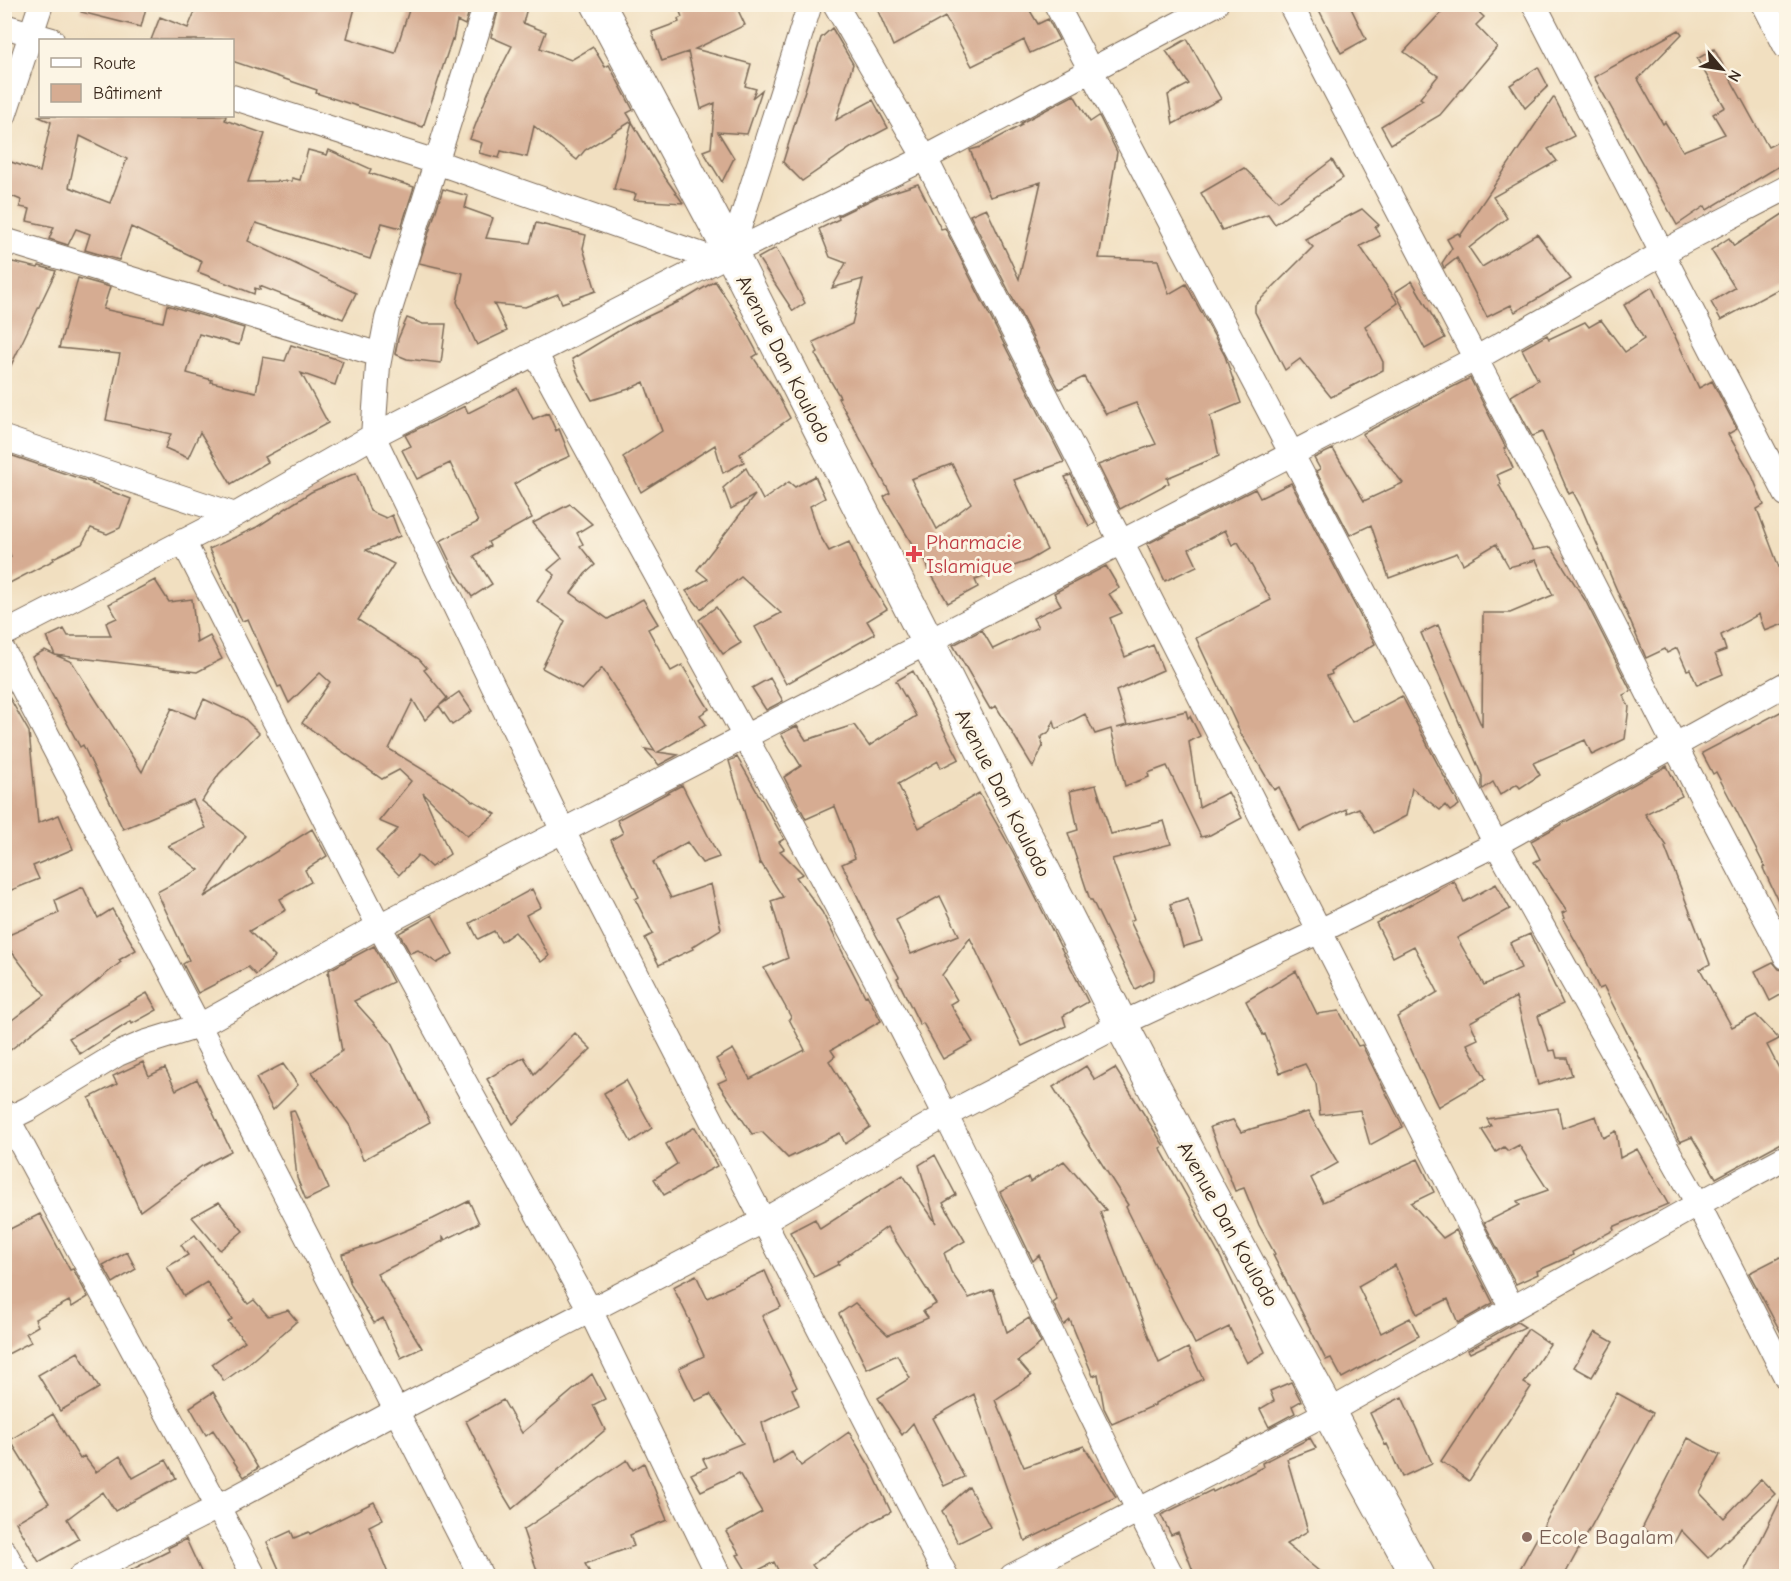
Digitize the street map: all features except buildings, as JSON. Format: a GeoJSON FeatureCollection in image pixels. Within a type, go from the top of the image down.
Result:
{"type":"FeatureCollection","features":[{"type":"Feature","properties":{"kind":"street"},"geometry":{"type":"LineString","coordinates":[[4,26],[42,37],[41,4]]}},
{"type":"Feature","properties":{"kind":"street"},"geometry":{"type":"LineString","coordinates":[[486,4],[387,319],[380,355],[373,436],[563,831],[946,1576]]}},
{"type":"Feature","properties":{"kind":"street"},"geometry":{"type":"LineString","coordinates":[[724,257],[810,4]]}},
{"type":"Feature","properties":{"kind":"street"},"geometry":{"type":"LineString","coordinates":[[835,4],[925,158],[1318,932],[1512,1308]]}},
{"type":"Feature","properties":{"kind":"street"},"geometry":{"type":"LineString","coordinates":[[1056,4],[1496,844],[1698,1204],[1786,1377]]}},
{"type":"Feature","properties":{"kind":"street"},"geometry":{"type":"LineString","coordinates":[[4,634],[235,515],[373,436],[724,257],[925,158],[1216,4]]}},
{"type":"Feature","properties":{"kind":"street"},"geometry":{"type":"LineString","coordinates":[[1290,4],[1786,957]]}},
{"type":"Feature","properties":{"kind":"street"},"geometry":{"type":"LineString","coordinates":[[1534,4],[1786,494]]}},
{"type":"Feature","properties":{"kind":"street"},"geometry":{"type":"LineString","coordinates":[[1764,4],[1786,47]]}},
{"type":"Feature","properties":{"kind":"street","name":"Avenue Dan Koulodo"},"geometry":{"type":"LineString","coordinates":[[594,7],[927,643],[1121,1024],[1231,1233],[1418,1576]]}},
{"type":"Feature","properties":{"kind":"street"},"geometry":{"type":"LineString","coordinates":[[4,116],[39,43]]}},
{"type":"Feature","properties":{"kind":"street"},"geometry":{"type":"LineString","coordinates":[[234,98],[724,257]]}},
{"type":"Feature","properties":{"kind":"street"},"geometry":{"type":"LineString","coordinates":[[254,1576],[6,1117],[36,1104],[118,1054],[144,1043],[199,1026],[379,926],[1475,359],[1662,254],[1786,188]]}},
{"type":"Feature","properties":{"kind":"street"},"geometry":{"type":"LineString","coordinates":[[4,240],[380,355]]}},
{"type":"Feature","properties":{"kind":"street"},"geometry":{"type":"LineString","coordinates":[[535,353],[633,535],[746,736],[946,1115],[1138,1511],[1172,1576]]}},
{"type":"Feature","properties":{"kind":"street"},"geometry":{"type":"LineString","coordinates":[[4,438],[235,515]]}},
{"type":"Feature","properties":{"kind":"street"},"geometry":{"type":"LineString","coordinates":[[183,541],[379,926],[590,1310],[719,1576]]}},
{"type":"Feature","properties":{"kind":"street"},"geometry":{"type":"LineString","coordinates":[[4,652],[199,1026],[480,1576]]}},
{"type":"Feature","properties":{"kind":"street"},"geometry":{"type":"LineString","coordinates":[[81,1576],[218,1507],[396,1411],[763,1221],[946,1115],[1121,1024],[1318,932],[1496,844],[1786,684]]}},
{"type":"Feature","properties":{"kind":"street"},"geometry":{"type":"LineString","coordinates":[[1012,1576],[1330,1411],[1786,1157]]}},
{"type":"Feature","properties":{"kind":"street"},"geometry":{"type":"LineString","coordinates":[[4,1551],[18,1576]]}},
{"type":"Feature","properties":{"kind":"place","name":"Pharmacie Islamique"},"geometry":{"type":"Point","coordinates":[914,554]}},
{"type":"Feature","properties":{"kind":"place","name":"Ecole Bagalam"},"geometry":{"type":"Point","coordinates":[1527,1537]}}]}
